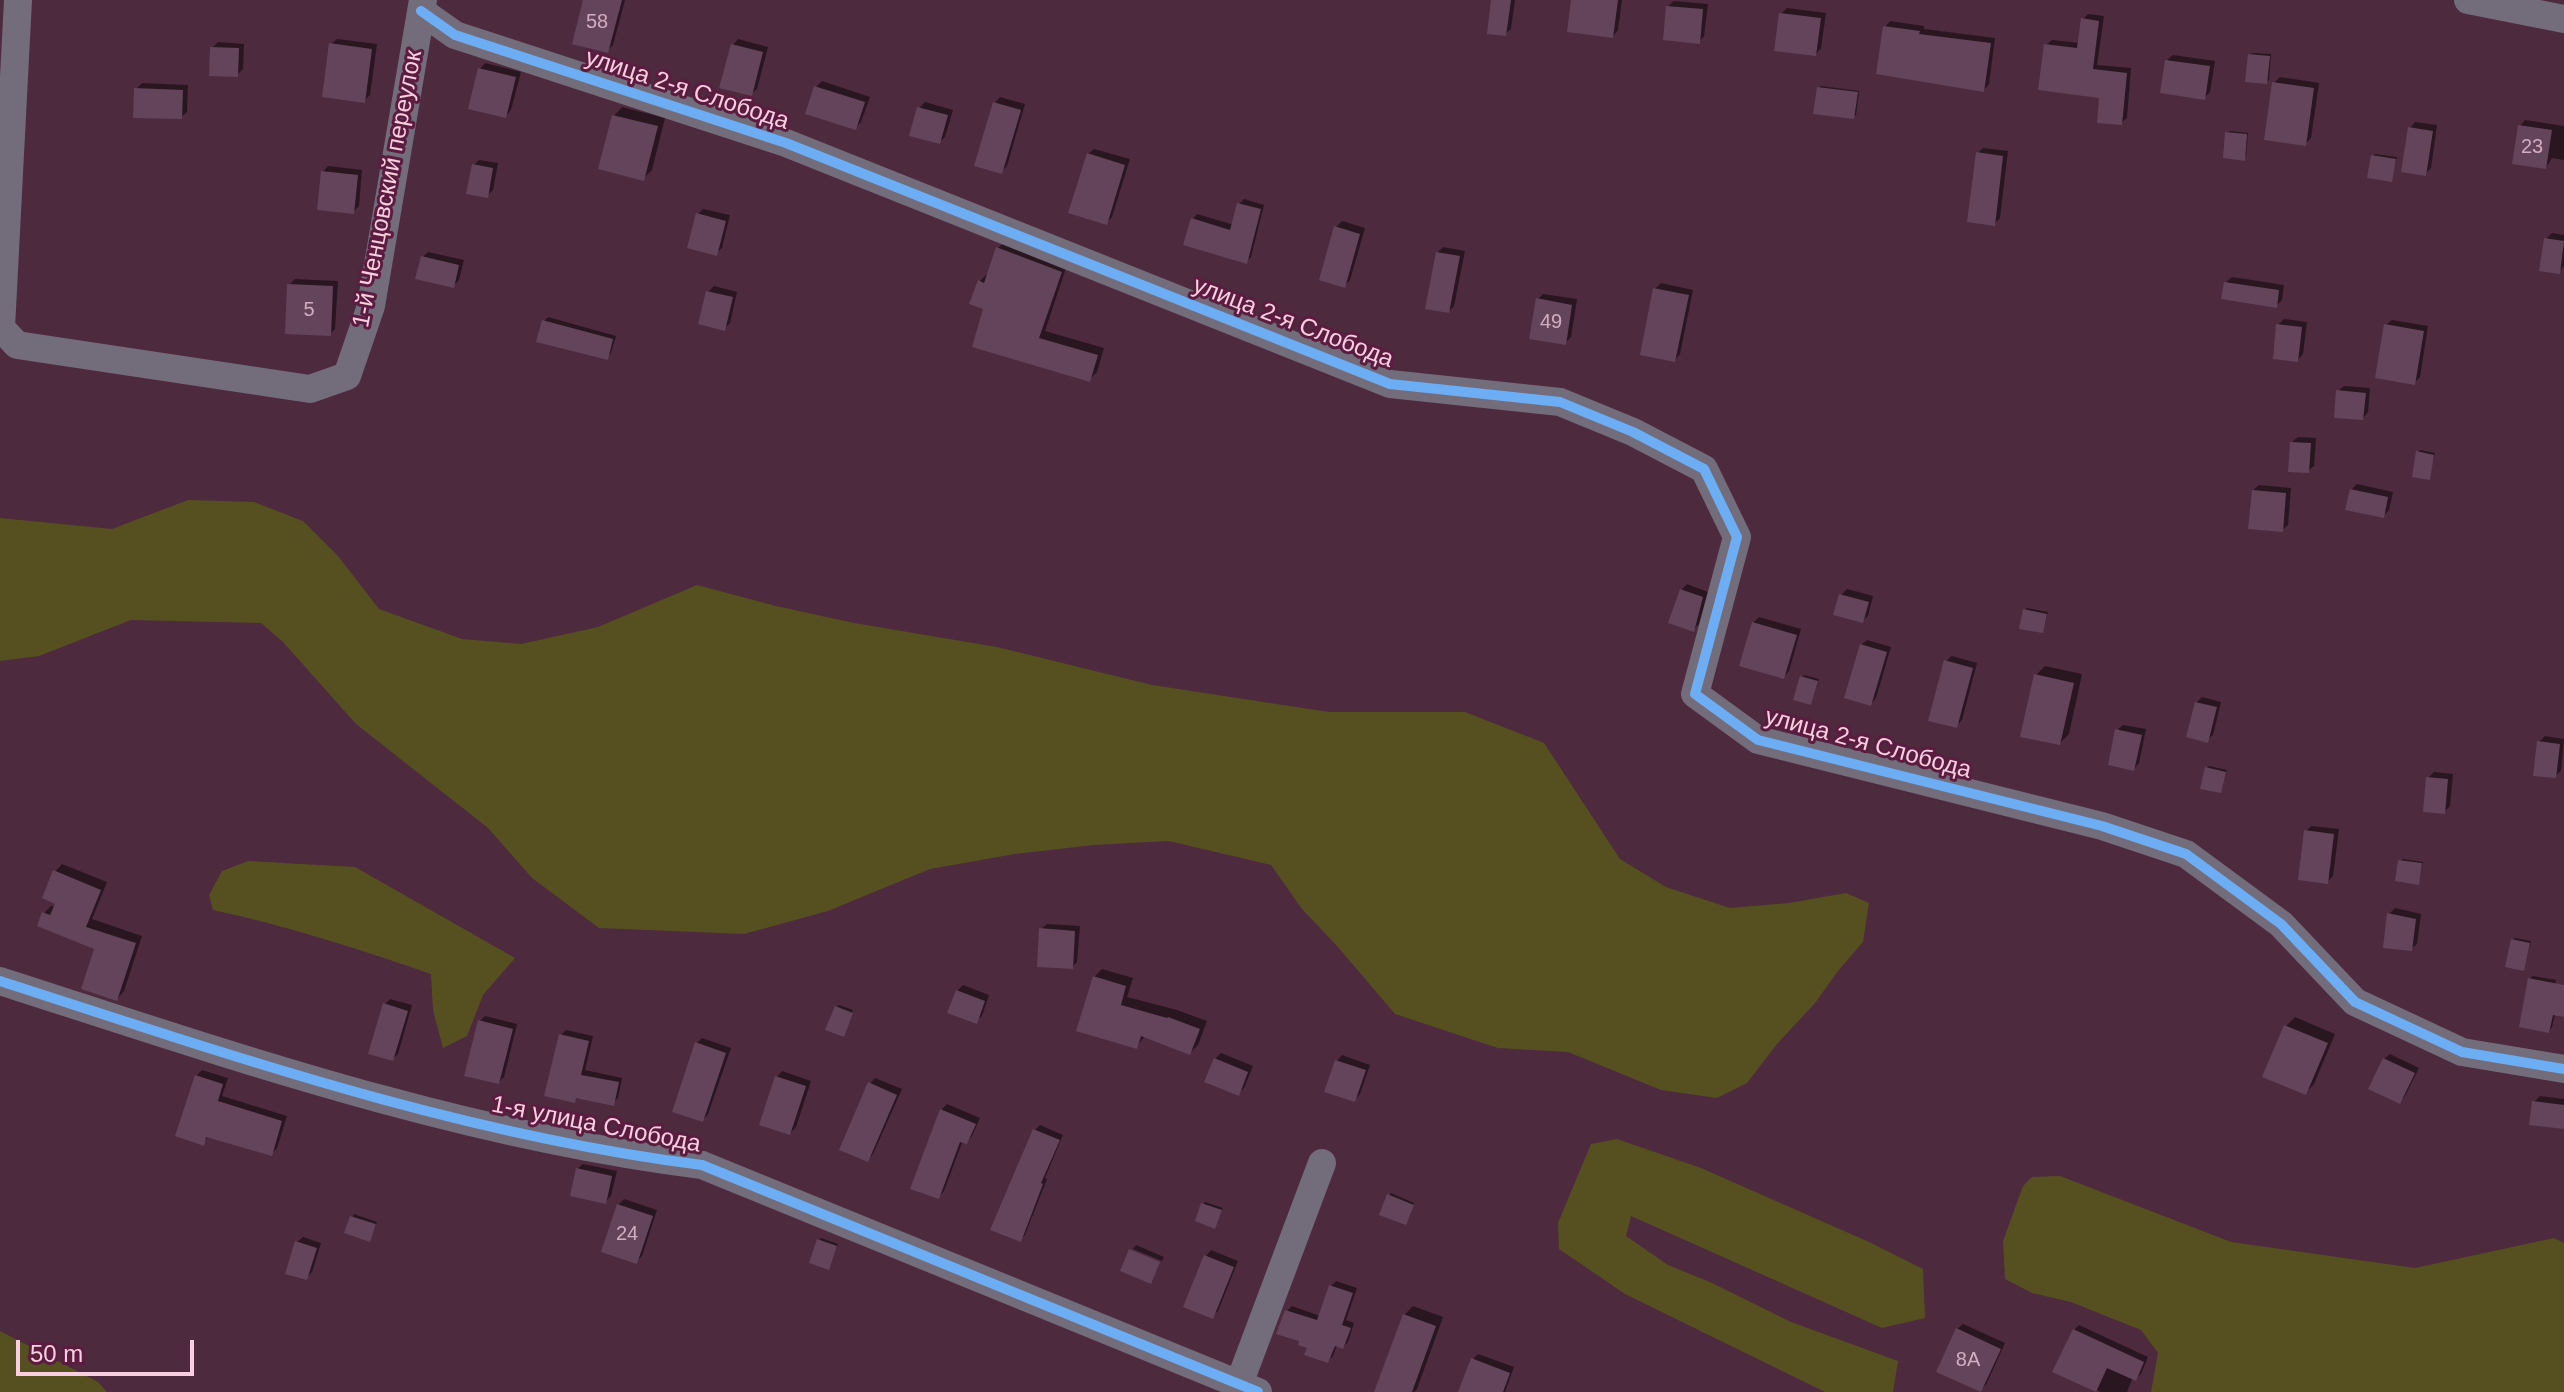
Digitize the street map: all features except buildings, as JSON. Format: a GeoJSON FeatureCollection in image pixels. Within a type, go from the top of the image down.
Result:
{"type":"FeatureCollection","features":[{"type":"Feature","properties":{"kind":"street","name":"1-й Ченцовский переулок"},"geometry":{"type":"LineString","coordinates":[[18,0],[1,328],[17,345],[310,389],[347,376],[371,306],[422,5]]}},
{"type":"Feature","properties":{"kind":"street"},"geometry":{"type":"LineString","coordinates":[[2468,0],[2564,19]]}},
{"type":"Feature","properties":{"kind":"street","name":"улица 2-я Слобода"},"geometry":{"type":"LineString","coordinates":[[422,5],[455,35],[786,143],[1390,384],[1560,402],[1633,432],[1704,469],[1737,537],[1695,694],[1758,740],[2102,826],[2186,854],[2281,924],[2355,1002],[2462,1052],[2564,1069]]}},
{"type":"Feature","properties":{"kind":"street","name":"1-я улица Слобода"},"geometry":{"type":"LineString","coordinates":[[0,981],[394,1104],[626,1156],[702,1165],[1244,1389]]}},
{"type":"Feature","properties":{"kind":"street"},"geometry":{"type":"LineString","coordinates":[[1244,1389],[1322,1163]]}},
{"type":"Feature","properties":{"kind":"shaded area"},"geometry":{"type":"Polygon","coordinates":[[[188,500],[254,502],[303,521],[338,556],[379,609],[462,639],[521,644],[598,627],[697,585],[854,623],[997,647],[1152,685],[1329,712],[1465,712],[1544,743],[1620,859],[1666,887],[1730,908],[1789,903],[1846,893],[1869,903],[1863,942],[1747,1083],[1717,1098],[1661,1090],[1568,1052],[1498,1048],[1395,1014],[1302,909],[1271,865],[1169,841],[1015,854],[930,869],[828,911],[744,934],[599,928],[532,878],[488,828],[356,724],[283,642],[261,623],[131,620],[39,656],[0,661],[0,518],[112,529],[188,500]]]}},
{"type":"Feature","properties":{"kind":"shaded area"},"geometry":{"type":"Polygon","coordinates":[[[248,861],[355,867],[515,958],[483,995],[467,1036],[443,1048],[433,1010],[431,974],[269,923],[213,910],[209,895],[222,871],[248,861]]]}},
{"type":"Feature","properties":{"kind":"shaded area"},"geometry":{"type":"Polygon","coordinates":[[[1617,1139],[1701,1168],[1923,1269],[1925,1318],[1882,1328],[1631,1216],[1626,1236],[1668,1265],[1791,1322],[1898,1361],[1893,1392],[1825,1392],[1625,1294],[1559,1249],[1558,1223],[1591,1144],[1617,1139]]]}},
{"type":"Feature","properties":{"kind":"shaded area"},"geometry":{"type":"Polygon","coordinates":[[[2060,1176],[2231,1242],[2415,1268],[2554,1238],[2564,1243],[2564,1392],[2151,1392],[2158,1353],[2141,1330],[2071,1302],[2032,1293],[2005,1279],[2003,1241],[2023,1186],[2032,1177],[2060,1176]]]}},
{"type":"Feature","properties":{"kind":"shaded area"},"geometry":{"type":"Polygon","coordinates":[[[0,1331],[98,1382],[107,1392],[0,1392],[0,1331]]]}},
{"type":"Feature","properties":{"kind":"cycle path"},"geometry":{"type":"LineString","coordinates":[[421,11],[455,35],[786,143],[1390,384],[1560,402],[1633,432],[1704,469],[1737,537],[1695,694],[1758,740],[2102,826],[2186,854],[2281,924],[2355,1002],[2462,1052],[2564,1069]]}},
{"type":"Feature","properties":{"kind":"cycle path"},"geometry":{"type":"LineString","coordinates":[[0,981],[347,1090],[523,1134],[612,1152],[702,1165],[1258,1392]]}}]}
